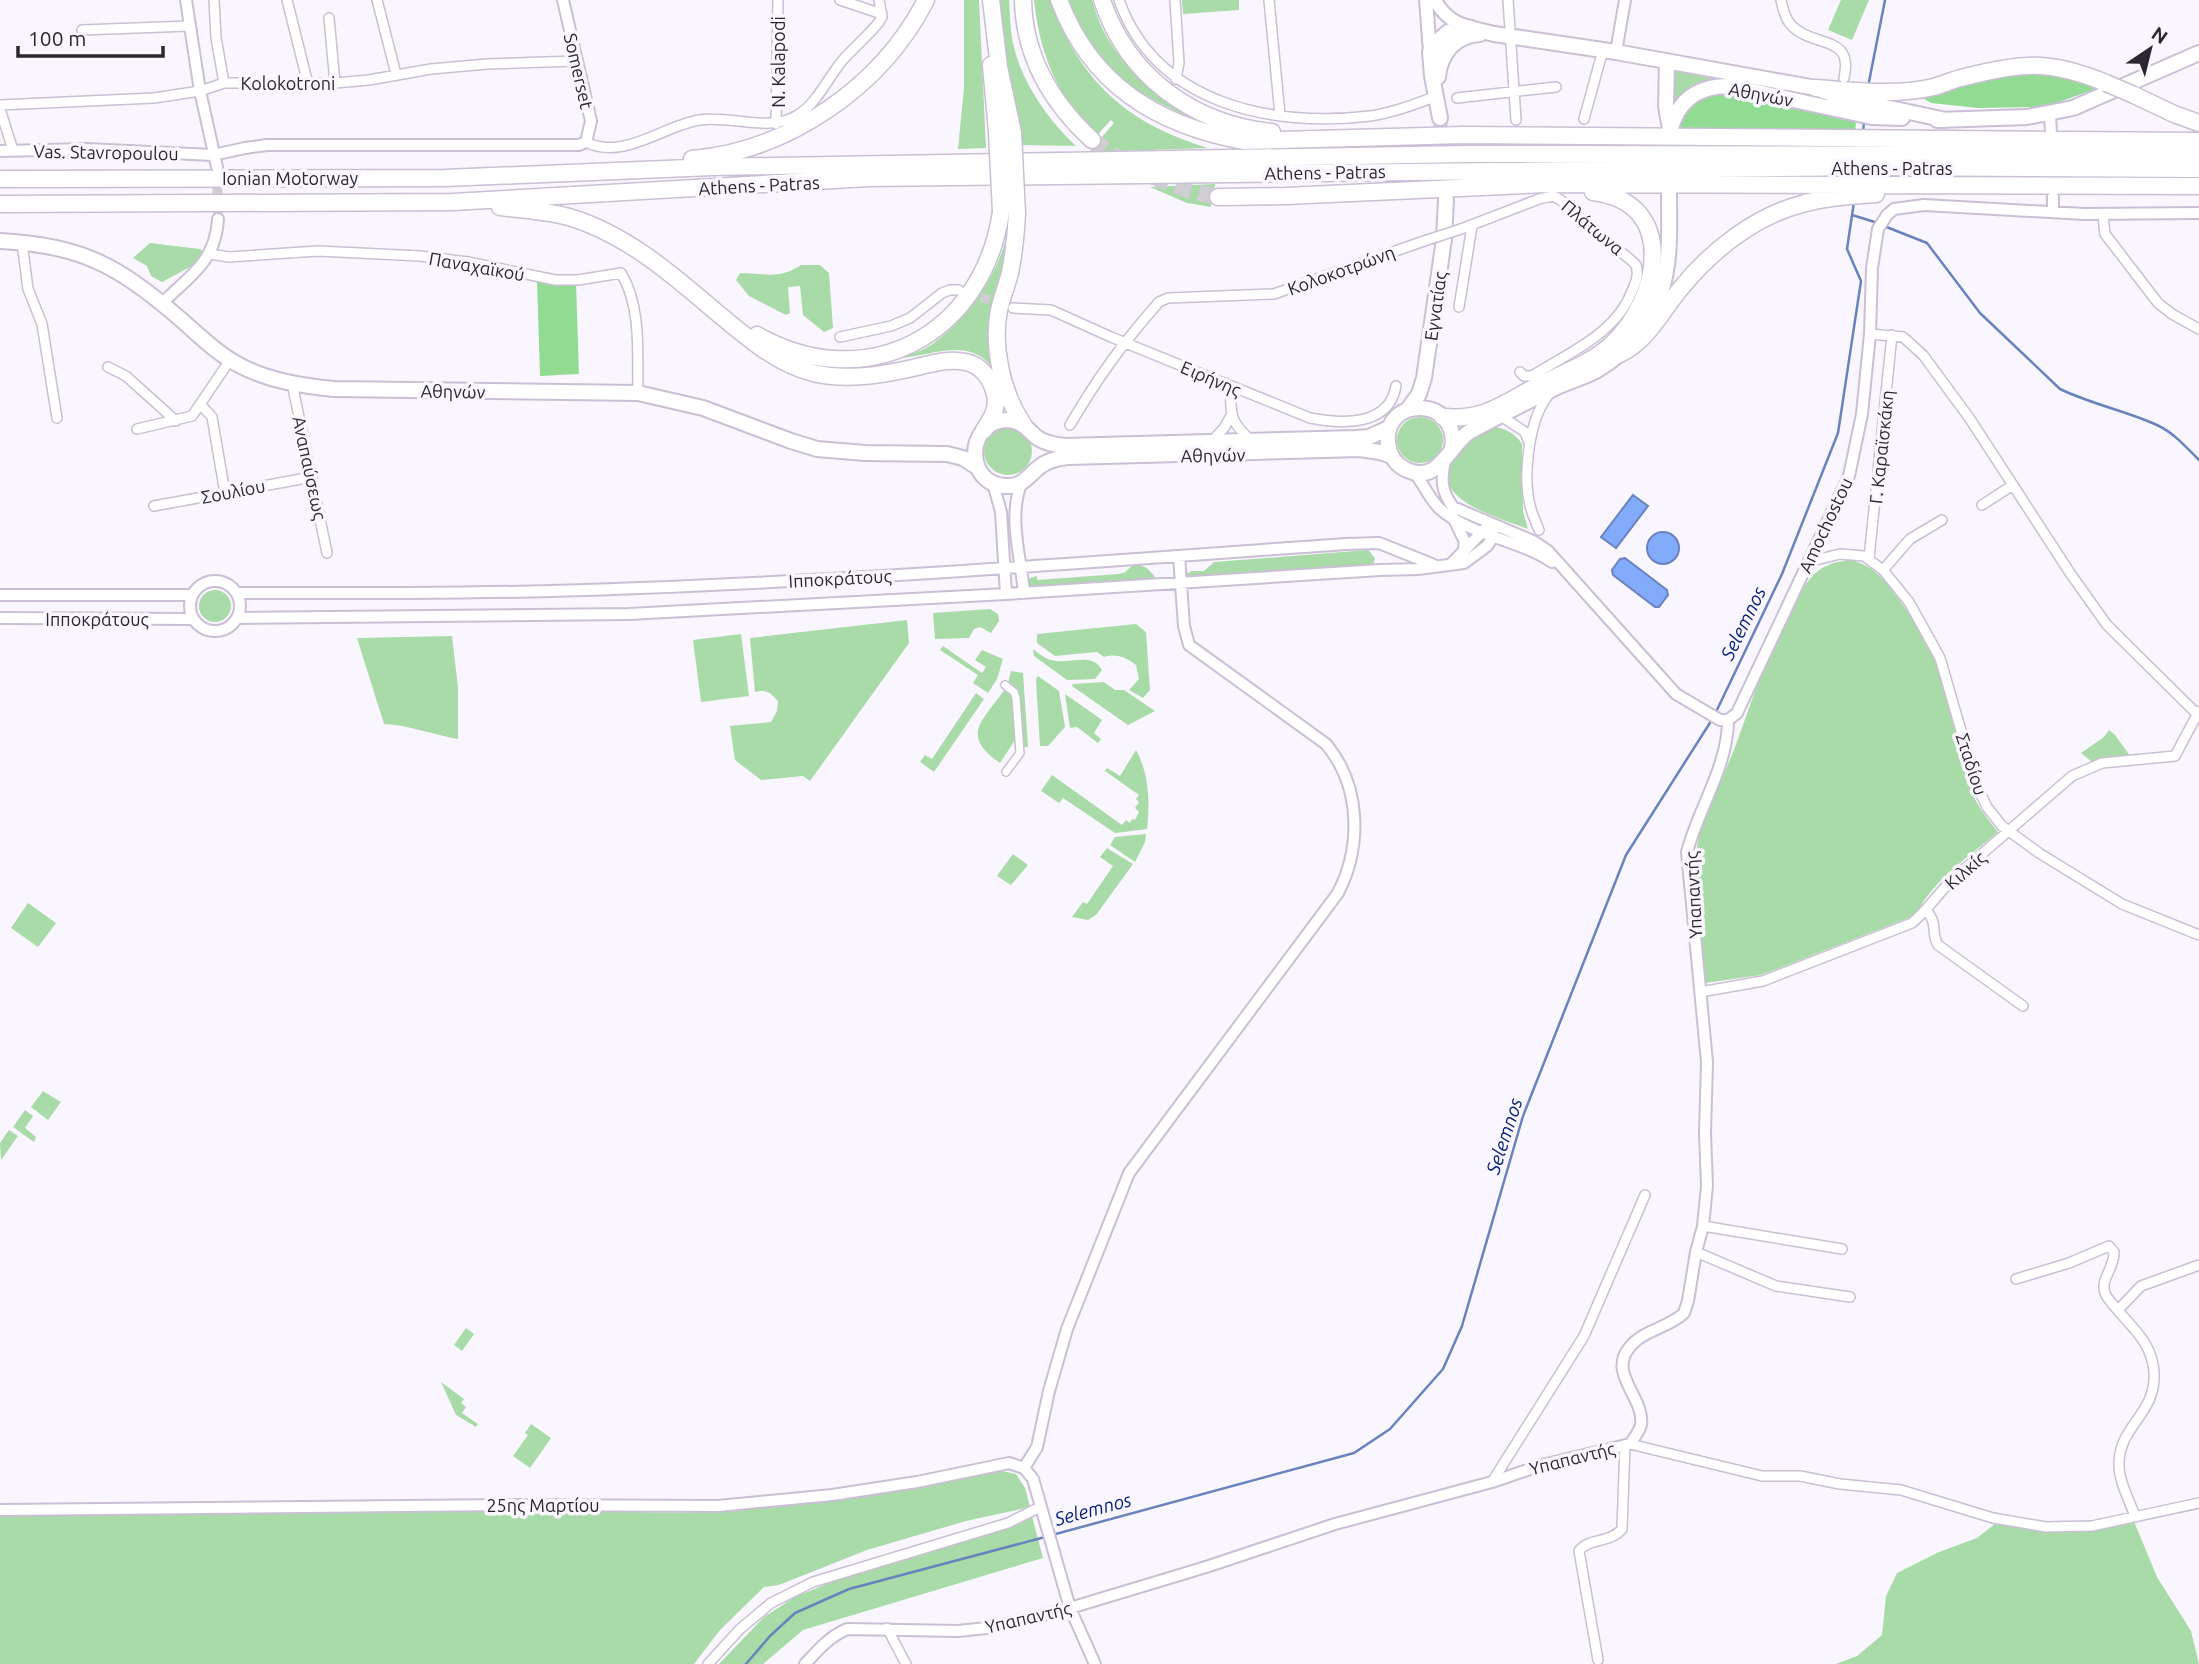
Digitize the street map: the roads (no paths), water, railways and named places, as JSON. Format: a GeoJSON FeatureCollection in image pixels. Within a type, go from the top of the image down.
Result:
{"type":"FeatureCollection","features":[{"type":"Feature","properties":{"kind":"highway"},"geometry":{"type":"LineString","coordinates":[[580,174],[634,163],[705,158],[737,150],[803,125],[833,107],[880,66],[901,42],[926,0]]}},
{"type":"Feature","properties":{"kind":"highway"},"geometry":{"type":"LineString","coordinates":[[991,0],[987,32],[1005,132],[1013,254],[999,309],[996,336],[1006,388],[1023,424]]}},
{"type":"Feature","properties":{"kind":"highway"},"geometry":{"type":"LineString","coordinates":[[1023,0],[1029,44],[1042,79],[1054,99],[1091,140]]}},
{"type":"Feature","properties":{"kind":"highway"},"geometry":{"type":"LineString","coordinates":[[1059,0],[1075,34],[1092,60],[1134,101],[1161,116],[1212,135],[1243,141],[1463,135],[2199,141]]}},
{"type":"Feature","properties":{"kind":"highway"},"geometry":{"type":"LineString","coordinates":[[1102,0],[1118,39],[1134,61],[1150,79],[1181,103],[1217,120],[1249,130],[1316,138]]}},
{"type":"Feature","properties":{"kind":"highway"},"geometry":{"type":"LineString","coordinates":[[1816,88],[1878,93],[1934,87],[1965,77],[2024,65],[2064,68],[2199,123]]}},
{"type":"Feature","properties":{"kind":"highway","name":"Athens - Patras"},"geometry":{"type":"LineString","coordinates":[[580,174],[713,167],[1468,154],[2199,155]]}},
{"type":"Feature","properties":{"kind":"highway","name":"Athens - Patras"},"geometry":{"type":"LineString","coordinates":[[453,202],[868,178],[1874,167],[2199,169]]}},
{"type":"Feature","properties":{"kind":"highway","name":"Ionian Motorway"},"geometry":{"type":"LineString","coordinates":[[0,179],[431,178],[580,174]]}},
{"type":"Feature","properties":{"kind":"highway"},"geometry":{"type":"LineString","coordinates":[[1443,416],[1463,418],[1484,413],[1592,357],[1611,345],[1623,332],[1642,302],[1649,281],[1653,253],[1648,226],[1641,215],[1619,198],[1604,193],[1545,184]]}},
{"type":"Feature","properties":{"kind":"highway"},"geometry":{"type":"LineString","coordinates":[[1219,197],[1545,184],[2199,186]]}},
{"type":"Feature","properties":{"kind":"highway"},"geometry":{"type":"LineString","coordinates":[[1620,354],[1642,340],[1691,275],[1762,219],[1785,209],[1822,199],[1948,185]]}},
{"type":"Feature","properties":{"kind":"highway"},"geometry":{"type":"LineString","coordinates":[[453,202],[539,211],[568,217],[599,228],[618,237],[716,311],[762,350],[814,373],[846,377],[953,361],[967,362],[987,375],[997,399],[994,412],[980,436]]}},
{"type":"Feature","properties":{"kind":"highway","name":"Ionian Motorway"},"geometry":{"type":"LineString","coordinates":[[0,204],[453,202]]}},
{"type":"Feature","properties":{"kind":"highway"},"geometry":{"type":"LineString","coordinates":[[716,311],[771,342],[803,354],[846,359],[893,352],[946,321],[969,296],[1009,213]]}},
{"type":"Feature","properties":{"kind":"main road"},"geometry":{"type":"LineString","coordinates":[[1426,0],[1430,52],[1440,118]]}},
{"type":"Feature","properties":{"kind":"main road"},"geometry":{"type":"LineString","coordinates":[[1435,0],[1454,22],[1475,28]]}},
{"type":"Feature","properties":{"kind":"main road"},"geometry":{"type":"LineString","coordinates":[[1430,52],[1448,32],[1465,27],[1475,28]]}},
{"type":"Feature","properties":{"kind":"main road","name":"Αθηνών"},"geometry":{"type":"LineString","coordinates":[[1475,28],[1494,34],[1609,51],[1816,88],[1839,97],[1946,120]]}},
{"type":"Feature","properties":{"kind":"main road","name":"Αθηνών"},"geometry":{"type":"LineString","coordinates":[[1437,96],[1439,67],[1452,45],[1467,36],[1494,34]]}},
{"type":"Feature","properties":{"kind":"main road","name":"Αθηνών"},"geometry":{"type":"LineString","coordinates":[[1667,61],[1666,106],[1670,132],[1678,110],[1685,101],[1695,93],[1717,86],[1729,86],[1872,117],[1946,120],[2027,117],[2050,114],[2095,99],[2199,53]]}},
{"type":"Feature","properties":{"kind":"main road"},"geometry":{"type":"LineString","coordinates":[[1414,472],[1431,471],[1468,432],[1598,369],[1620,354],[1643,327],[1663,286],[1668,253],[1669,193]]}},
{"type":"Feature","properties":{"kind":"main road","name":"Εγνατίας"},"geometry":{"type":"LineString","coordinates":[[1408,409],[1419,394],[1424,378],[1442,251],[1446,198]]}},
{"type":"Feature","properties":{"kind":"main road","name":"Αθηνών"},"geometry":{"type":"LineString","coordinates":[[0,242],[59,247],[102,262],[132,279],[230,360],[254,372],[292,383],[358,390],[638,393],[703,408],[817,449],[865,453],[939,453],[963,458],[993,483]]}},
{"type":"Feature","properties":{"kind":"main road"},"geometry":{"type":"LineString","coordinates":[[1408,409],[1420,407],[1443,416],[1452,435],[1448,454]]}},
{"type":"Feature","properties":{"kind":"main road","name":"Αθηνών"},"geometry":{"type":"LineString","coordinates":[[939,453],[980,436],[998,421],[1015,421],[1023,424],[1036,437],[1054,445],[1065,446],[1253,443],[1369,437],[1389,428],[1396,416],[1408,409]]}},
{"type":"Feature","properties":{"kind":"main road"},"geometry":{"type":"LineString","coordinates":[[1389,428],[1388,447],[1392,456]]}},
{"type":"Feature","properties":{"kind":"main road"},"geometry":{"type":"LineString","coordinates":[[977,467],[974,455],[980,436]]}},
{"type":"Feature","properties":{"kind":"main road"},"geometry":{"type":"LineString","coordinates":[[1036,437],[1040,453],[1036,469]]}},
{"type":"Feature","properties":{"kind":"main road","name":"Αθηνών"},"geometry":{"type":"LineString","coordinates":[[1020,484],[1036,469],[1053,460],[1068,457],[1360,449],[1392,456],[1405,469],[1414,472]]}},
{"type":"Feature","properties":{"kind":"main road"},"geometry":{"type":"LineString","coordinates":[[993,483],[1007,486],[1020,484]]}},
{"type":"Feature","properties":{"kind":"street"},"geometry":{"type":"LineString","coordinates":[[186,0],[200,91],[217,167]]}},
{"type":"Feature","properties":{"kind":"street"},"geometry":{"type":"LineString","coordinates":[[214,0],[216,38],[224,83]]}},
{"type":"Feature","properties":{"kind":"street"},"geometry":{"type":"LineString","coordinates":[[287,0],[308,84]]}},
{"type":"Feature","properties":{"kind":"street"},"geometry":{"type":"LineString","coordinates":[[377,0],[396,74]]}},
{"type":"Feature","properties":{"kind":"street","name":"Somerset"},"geometry":{"type":"LineString","coordinates":[[563,0],[591,121],[586,142]]}},
{"type":"Feature","properties":{"kind":"street","name":"N. Kalapodi"},"geometry":{"type":"LineString","coordinates":[[776,124],[779,72],[778,0]]}},
{"type":"Feature","properties":{"kind":"street"},"geometry":{"type":"LineString","coordinates":[[840,0],[881,14]]}},
{"type":"Feature","properties":{"kind":"street"},"geometry":{"type":"LineString","coordinates":[[586,142],[603,147],[634,143],[701,120],[776,124],[806,109],[841,62],[876,26],[881,14],[879,0]]}},
{"type":"Feature","properties":{"kind":"street"},"geometry":{"type":"LineString","coordinates":[[1119,0],[1125,16],[1161,66],[1176,79],[1237,108],[1324,118],[1371,116],[1408,108],[1437,96]]}},
{"type":"Feature","properties":{"kind":"street"},"geometry":{"type":"LineString","coordinates":[[1175,0],[1179,64],[1176,79]]}},
{"type":"Feature","properties":{"kind":"street"},"geometry":{"type":"LineString","coordinates":[[1269,0],[1280,115]]}},
{"type":"Feature","properties":{"kind":"street"},"geometry":{"type":"LineString","coordinates":[[1507,0],[1516,120]]}},
{"type":"Feature","properties":{"kind":"street"},"geometry":{"type":"LineString","coordinates":[[1584,119],[1625,0]]}},
{"type":"Feature","properties":{"kind":"street"},"geometry":{"type":"LineString","coordinates":[[1781,0],[1792,26],[1845,55],[1847,62],[1844,78]]}},
{"type":"Feature","properties":{"kind":"street"},"geometry":{"type":"LineString","coordinates":[[329,18],[335,83]]}},
{"type":"Feature","properties":{"kind":"street"},"geometry":{"type":"LineString","coordinates":[[82,30],[189,26]]}},
{"type":"Feature","properties":{"kind":"street","name":"Kolokotroni"},"geometry":{"type":"LineString","coordinates":[[0,107],[154,98],[200,91],[224,83],[335,83],[487,64],[576,61]]}},
{"type":"Feature","properties":{"kind":"street"},"geometry":{"type":"LineString","coordinates":[[1457,98],[1556,87]]}},
{"type":"Feature","properties":{"kind":"street"},"geometry":{"type":"LineString","coordinates":[[0,107],[13,150]]}},
{"type":"Feature","properties":{"kind":"street"},"geometry":{"type":"LineString","coordinates":[[2050,114],[2051,134]]}},
{"type":"Feature","properties":{"kind":"street","name":"Vas. Stavropoulou"},"geometry":{"type":"LineString","coordinates":[[0,150],[87,149],[213,155],[267,145],[515,147],[568,146],[586,142]]}},
{"type":"Feature","properties":{"kind":"street","name":"Πλάτωνα"},"geometry":{"type":"LineString","coordinates":[[1461,229],[1553,196],[1563,201],[1599,237],[1636,265],[1637,278],[1627,305],[1609,327],[1532,376],[1524,376],[1520,372]]}},
{"type":"Feature","properties":{"kind":"street"},"geometry":{"type":"LineString","coordinates":[[2053,197],[2053,212],[2103,215],[2199,213]]}},
{"type":"Feature","properties":{"kind":"street","name":"Amochostou"},"geometry":{"type":"LineString","coordinates":[[1724,720],[1737,713],[1839,501],[1854,461],[1870,334],[1872,268],[1878,229],[1883,220],[1894,209],[1924,205],[2053,212]]}},
{"type":"Feature","properties":{"kind":"street"},"geometry":{"type":"LineString","coordinates":[[2103,215],[2105,234],[2158,303],[2199,330]]}},
{"type":"Feature","properties":{"kind":"street"},"geometry":{"type":"LineString","coordinates":[[162,303],[210,254],[216,238],[218,219]]}},
{"type":"Feature","properties":{"kind":"street"},"geometry":{"type":"LineString","coordinates":[[1459,307],[1472,226]]}},
{"type":"Feature","properties":{"kind":"street","name":"Κολοκοτρώνη"},"geometry":{"type":"LineString","coordinates":[[1070,425],[1123,342],[1160,302],[1168,298],[1273,294],[1461,229]]}},
{"type":"Feature","properties":{"kind":"street"},"geometry":{"type":"LineString","coordinates":[[22,242],[28,289],[42,324],[57,418]]}},
{"type":"Feature","properties":{"kind":"street","name":"Παναχαϊκού"},"geometry":{"type":"LineString","coordinates":[[210,254],[237,256],[318,251],[420,256],[468,262],[555,280],[578,280],[621,273],[634,313],[638,393]]}},
{"type":"Feature","properties":{"kind":"street"},"geometry":{"type":"LineString","coordinates":[[839,337],[891,326],[910,318],[942,293],[959,290]]}},
{"type":"Feature","properties":{"kind":"street","name":"Ειρήνης"},"geometry":{"type":"LineString","coordinates":[[1013,308],[1051,310],[1310,418],[1338,422],[1375,417],[1393,398],[1396,386]]}},
{"type":"Feature","properties":{"kind":"street"},"geometry":{"type":"LineString","coordinates":[[1870,334],[1906,339],[1923,355],[1970,419],[2107,625],[2198,712]]}},
{"type":"Feature","properties":{"kind":"street","name":"Γ. Καραϊσκάκη"},"geometry":{"type":"LineString","coordinates":[[1869,558],[1892,335]]}},
{"type":"Feature","properties":{"kind":"street"},"geometry":{"type":"LineString","coordinates":[[137,429],[192,416],[230,360]]}},
{"type":"Feature","properties":{"kind":"street"},"geometry":{"type":"LineString","coordinates":[[108,367],[127,376],[176,421]]}},
{"type":"Feature","properties":{"kind":"street","name":"Αναπαύσεως"},"geometry":{"type":"LineString","coordinates":[[292,383],[327,553]]}},
{"type":"Feature","properties":{"kind":"street"},"geometry":{"type":"LineString","coordinates":[[1231,386],[1232,414],[1237,429],[1253,443]]}},
{"type":"Feature","properties":{"kind":"street"},"geometry":{"type":"LineString","coordinates":[[1539,530],[1530,508],[1530,444],[1533,422],[1539,408],[1557,387]]}},
{"type":"Feature","properties":{"kind":"street"},"geometry":{"type":"LineString","coordinates":[[201,405],[212,417],[225,493]]}},
{"type":"Feature","properties":{"kind":"street"},"geometry":{"type":"LineString","coordinates":[[1208,444],[1218,436],[1232,414]]}},
{"type":"Feature","properties":{"kind":"street"},"geometry":{"type":"LineString","coordinates":[[1501,416],[1525,432],[1530,444]]}},
{"type":"Feature","properties":{"kind":"street"},"geometry":{"type":"LineString","coordinates":[[1448,454],[1441,482],[1444,496],[1453,507],[1535,542],[1548,551],[1675,694],[1693,706],[1724,720]]}},
{"type":"Feature","properties":{"kind":"street"},"geometry":{"type":"LineString","coordinates":[[1414,472],[1432,500],[1453,517],[1493,537],[1543,556],[1566,571]]}},
{"type":"Feature","properties":{"kind":"street","name":"Σουλίου"},"geometry":{"type":"LineString","coordinates":[[154,506],[312,477]]}},
{"type":"Feature","properties":{"kind":"street"},"geometry":{"type":"LineString","coordinates":[[993,483],[1001,512],[1006,594]]}},
{"type":"Feature","properties":{"kind":"street"},"geometry":{"type":"LineString","coordinates":[[1020,484],[1015,520],[1024,593]]}},
{"type":"Feature","properties":{"kind":"street"},"geometry":{"type":"LineString","coordinates":[[1982,505],[2013,485]]}},
{"type":"Feature","properties":{"kind":"street"},"geometry":{"type":"LineString","coordinates":[[1453,517],[1465,542],[1463,554]]}},
{"type":"Feature","properties":{"kind":"street"},"geometry":{"type":"LineString","coordinates":[[1884,570],[1910,539],[1942,520]]}},
{"type":"Feature","properties":{"kind":"street"},"geometry":{"type":"LineString","coordinates":[[1492,524],[1493,537]]}},
{"type":"Feature","properties":{"kind":"street","name":"Ιπποκράτους"},"geometry":{"type":"LineString","coordinates":[[1450,564],[1463,554],[1481,531],[1492,524]]}},
{"type":"Feature","properties":{"kind":"street","name":"Ιπποκράτους"},"geometry":{"type":"LineString","coordinates":[[237,618],[601,615],[1418,569],[1464,563],[1477,555],[1493,537]]}},
{"type":"Feature","properties":{"kind":"street","name":"Ιπποκράτους"},"geometry":{"type":"LineString","coordinates":[[238,593],[599,590],[1022,567],[1379,543],[1437,566]]}},
{"type":"Feature","properties":{"kind":"street"},"geometry":{"type":"LineString","coordinates":[[1808,562],[1846,554],[1869,558]]}},
{"type":"Feature","properties":{"kind":"street"},"geometry":{"type":"LineString","coordinates":[[1095,1664],[1070,1608],[1033,1479],[1024,1468],[1037,1447],[1049,1391],[1072,1316],[1129,1173],[1338,893],[1353,855],[1355,837],[1353,803],[1332,751],[1326,744],[1189,646],[1184,626],[1180,556]]}},
{"type":"Feature","properties":{"kind":"street","name":"Σταδίου"},"geometry":{"type":"LineString","coordinates":[[1869,558],[1884,570],[1909,602],[1934,644],[1977,786],[1993,816],[2009,832],[2122,904],[2199,935]]}},
{"type":"Feature","properties":{"kind":"street"},"geometry":{"type":"LineString","coordinates":[[211,581],[227,583],[238,593],[240,603],[237,618],[226,629],[215,632],[202,628],[193,619],[190,607],[192,595],[200,585],[211,581]]}},
{"type":"Feature","properties":{"kind":"street","name":"Ιπποκράτους"},"geometry":{"type":"LineString","coordinates":[[0,595],[192,595]]}},
{"type":"Feature","properties":{"kind":"street","name":"Ιπποκράτους"},"geometry":{"type":"LineString","coordinates":[[0,618],[193,619]]}},
{"type":"Feature","properties":{"kind":"street"},"geometry":{"type":"LineString","coordinates":[[1005,685],[1014,692],[1016,698],[1020,753],[1006,772]]}},
{"type":"Feature","properties":{"kind":"street","name":"Κιλκίς"},"geometry":{"type":"LineString","coordinates":[[1700,992],[1763,981],[1912,923],[1927,911],[1945,886],[2063,782],[2087,768],[2110,762],[2175,756],[2198,712]]}},
{"type":"Feature","properties":{"kind":"street","name":"Υπαπαντής"},"geometry":{"type":"LineString","coordinates":[[805,1664],[834,1634],[847,1629],[949,1631],[996,1627],[1206,1567],[1335,1524],[1492,1482],[1542,1465],[1628,1444],[1638,1432],[1641,1420],[1623,1373],[1625,1354],[1634,1342],[1684,1313],[1707,1196],[1707,1077],[1687,852],[1692,832],[1723,757],[1728,739],[1724,720]]}},
{"type":"Feature","properties":{"kind":"street"},"geometry":{"type":"LineString","coordinates":[[1927,911],[1935,921],[1935,941],[1938,945],[2023,1006]]}},
{"type":"Feature","properties":{"kind":"street"},"geometry":{"type":"LineString","coordinates":[[1492,1482],[1584,1336],[1645,1195]]}},
{"type":"Feature","properties":{"kind":"street"},"geometry":{"type":"LineString","coordinates":[[1703,1226],[1842,1250]]}},
{"type":"Feature","properties":{"kind":"street"},"geometry":{"type":"LineString","coordinates":[[2016,1279],[2069,1263],[2109,1246],[2114,1252],[2114,1260],[2103,1282],[2104,1292],[2144,1338],[2152,1355],[2154,1372],[2154,1392],[2132,1426],[2119,1454],[2119,1468],[2135,1516]]}},
{"type":"Feature","properties":{"kind":"street"},"geometry":{"type":"LineString","coordinates":[[1696,1252],[1776,1286],[1850,1297]]}},
{"type":"Feature","properties":{"kind":"street"},"geometry":{"type":"LineString","coordinates":[[2118,1310],[2141,1286],[2199,1265]]}},
{"type":"Feature","properties":{"kind":"street"},"geometry":{"type":"LineString","coordinates":[[1598,1660],[1579,1551],[1584,1545],[1616,1536],[1622,1529],[1628,1444],[1762,1476],[1800,1476],[1849,1485],[1901,1490],[2017,1523],[2046,1527],[2104,1524],[2199,1503]]}},
{"type":"Feature","properties":{"kind":"street","name":"25ης Μαρτίου"},"geometry":{"type":"LineString","coordinates":[[0,1510],[505,1505],[718,1506],[832,1495],[917,1482],[1009,1463],[1024,1468]]}},
{"type":"Feature","properties":{"kind":"street"},"geometry":{"type":"LineString","coordinates":[[708,1664],[740,1629],[771,1602],[813,1582],[1008,1523],[1040,1507]]}},
{"type":"Feature","properties":{"kind":"street"},"geometry":{"type":"LineString","coordinates":[[887,1628],[906,1664]]}},
{"type":"Feature","properties":{"kind":"water"},"geometry":{"type":"Polygon","coordinates":[[[1633,495],[1648,506],[1616,548],[1601,537],[1633,495]]]}},
{"type":"Feature","properties":{"kind":"water"},"geometry":{"type":"Polygon","coordinates":[[[1663,532],[1674,537],[1679,548],[1674,559],[1663,564],[1652,559],[1647,548],[1652,537],[1663,532]]]}},
{"type":"Feature","properties":{"kind":"water"},"geometry":{"type":"Polygon","coordinates":[[[1625,558],[1667,590],[1668,595],[1659,607],[1655,607],[1613,575],[1612,570],[1620,559],[1625,558]]]}},
{"type":"Feature","properties":{"kind":"waterway"},"geometry":{"type":"LineString","coordinates":[[1868,87],[1885,0]]}},
{"type":"Feature","properties":{"kind":"waterway"},"geometry":{"type":"LineString","coordinates":[[1863,134],[1864,121]]}},
{"type":"Feature","properties":{"kind":"waterway","name":"Selemnos"},"geometry":{"type":"LineString","coordinates":[[1716,712],[1782,574],[1838,433],[1861,281],[1847,249],[1854,202]]}},
{"type":"Feature","properties":{"kind":"waterway"},"geometry":{"type":"LineString","coordinates":[[1852,215],[1878,223]]}},
{"type":"Feature","properties":{"kind":"waterway"},"geometry":{"type":"LineString","coordinates":[[1884,226],[1927,243],[1980,313],[2060,389],[2163,428],[2199,460]]}},
{"type":"Feature","properties":{"kind":"waterway","name":"Selemnos"},"geometry":{"type":"LineString","coordinates":[[1052,1535],[1354,1453],[1390,1429],[1443,1369],[1462,1326],[1523,1116],[1626,855],[1713,718]]}},
{"type":"Feature","properties":{"kind":"waterway","name":"Selemnos"},"geometry":{"type":"LineString","coordinates":[[746,1664],[795,1613],[849,1589],[1045,1537]]}},
{"type":"Feature","properties":{"kind":"tunnel"},"geometry":{"type":"LineString","coordinates":[[1440,118],[1446,199]]}},
{"type":"Feature","properties":{"kind":"tunnel"},"geometry":{"type":"LineString","coordinates":[[1092,140],[1121,160],[1167,183],[1218,197]]}},
{"type":"Feature","properties":{"kind":"tunnel"},"geometry":{"type":"LineString","coordinates":[[217,173],[218,219]]}},
{"type":"Feature","properties":{"kind":"tunnel"},"geometry":{"type":"LineString","coordinates":[[968,293],[1004,305]]}}]}
